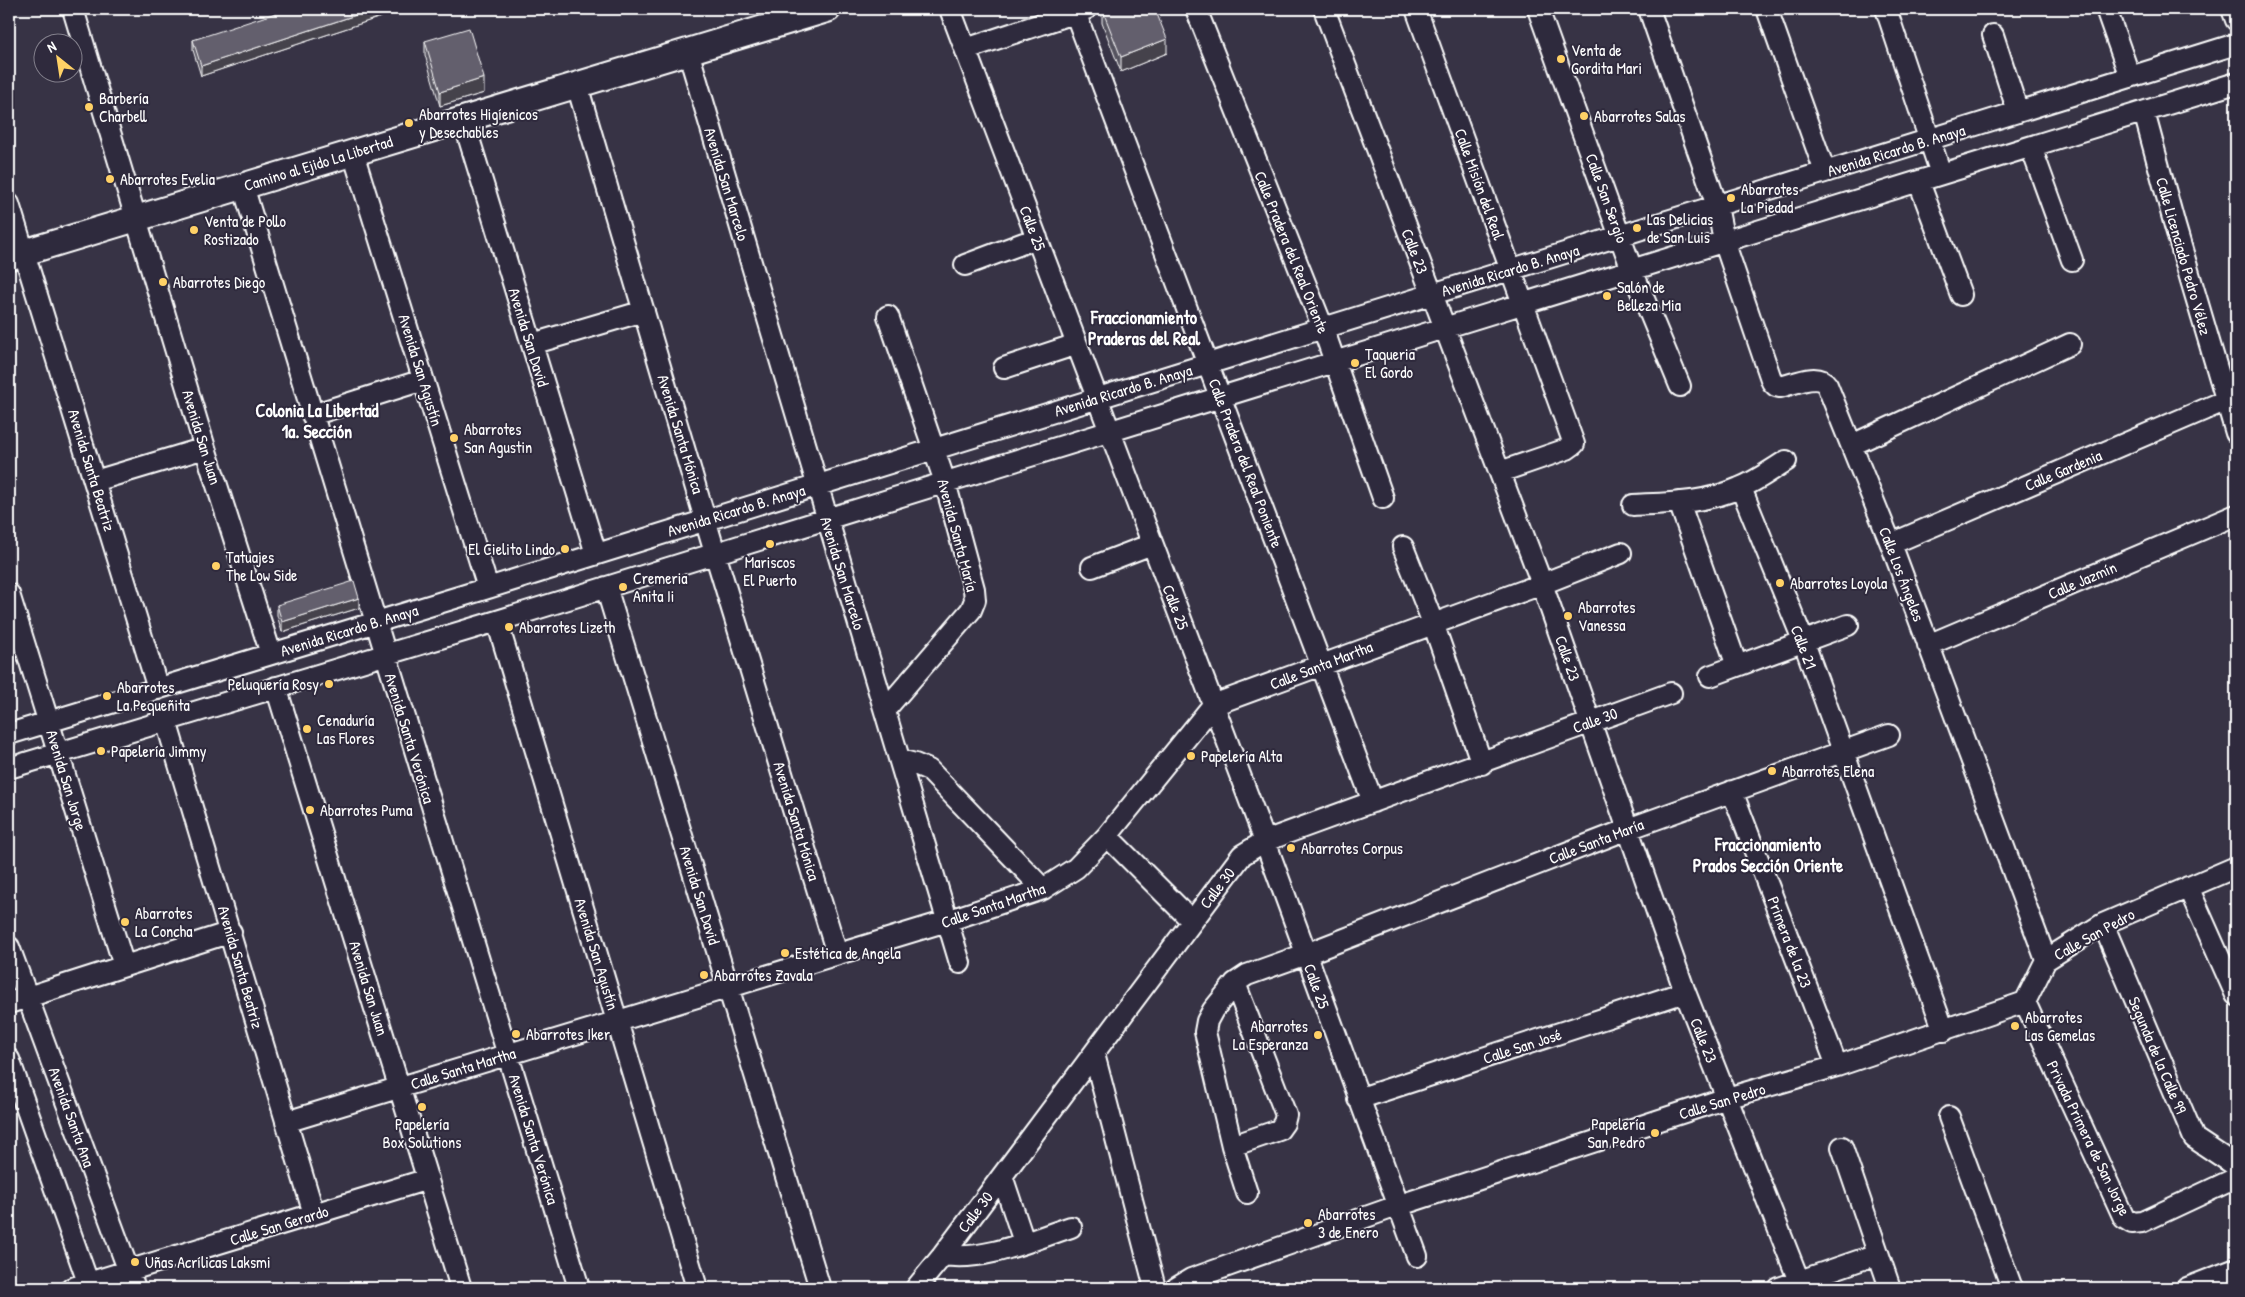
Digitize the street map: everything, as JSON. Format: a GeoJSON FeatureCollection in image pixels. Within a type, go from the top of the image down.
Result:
{"type":"FeatureCollection","features":[{"type":"Feature","properties":{"kind":"main road","name":"Camino al Ejido La Libertad"},"geometry":{"type":"LineString","coordinates":[[16,255],[820,10]]}},
{"type":"Feature","properties":{"kind":"street","name":"Avenida San Juan"},"geometry":{"type":"LineString","coordinates":[[73,9],[205,448],[271,654]]}},
{"type":"Feature","properties":{"kind":"street","name":"Calle 25"},"geometry":{"type":"LineString","coordinates":[[950,9],[1264,841],[1416,1256]]}},
{"type":"Feature","properties":{"kind":"street","name":"Calle Pradera del Real Oriente"},"geometry":{"type":"LineString","coordinates":[[1196,9],[1323,328],[1383,498]]}},
{"type":"Feature","properties":{"kind":"street","name":"Calle 23"},"geometry":{"type":"LineString","coordinates":[[1324,9],[1432,294],[1443,328],[1542,584],[1685,992],[1799,1280]]}},
{"type":"Feature","properties":{"kind":"street","name":"Calle Misión del Real"},"geometry":{"type":"LineString","coordinates":[[1416,9],[1574,444],[1567,449],[1500,472]]}},
{"type":"Feature","properties":{"kind":"street","name":"Calle San Sergio"},"geometry":{"type":"LineString","coordinates":[[1538,9],[1632,270],[1680,386]]}},
{"type":"Feature","properties":{"kind":"street","name":"Calle Los Ángeles"},"geometry":{"type":"LineString","coordinates":[[1649,9],[1717,206],[1724,242],[1772,382],[1780,387],[1818,378],[1824,381],[1852,445],[1891,544],[2046,960]]}},
{"type":"Feature","properties":{"kind":"street"},"geometry":{"type":"LineString","coordinates":[[1767,9],[1825,172]]}},
{"type":"Feature","properties":{"kind":"street"},"geometry":{"type":"LineString","coordinates":[[1886,9],[1941,174]]}},
{"type":"Feature","properties":{"kind":"street"},"geometry":{"type":"LineString","coordinates":[[2106,9],[2130,77]]}},
{"type":"Feature","properties":{"kind":"street"},"geometry":{"type":"LineString","coordinates":[[2232,9],[2236,20]]}},
{"type":"Feature","properties":{"kind":"street"},"geometry":{"type":"LineString","coordinates":[[966,49],[1080,10]]}},
{"type":"Feature","properties":{"kind":"street","name":"Calle Pradera del Real Poniente"},"geometry":{"type":"LineString","coordinates":[[1080,10],[1220,397],[1323,664],[1373,802]]}},
{"type":"Feature","properties":{"kind":"street"},"geometry":{"type":"LineString","coordinates":[[1992,34],[2018,112]]}},
{"type":"Feature","properties":{"kind":"street","name":"Avenida Ricardo B. Anaya"},"geometry":{"type":"LineString","coordinates":[[9,734],[488,588],[2236,44]]}},
{"type":"Feature","properties":{"kind":"street","name":"Avenida San Marcelo"},"geometry":{"type":"LineString","coordinates":[[688,51],[826,519],[960,963]]}},
{"type":"Feature","properties":{"kind":"street","name":"Avenida Ricardo B. Anaya"},"geometry":{"type":"LineString","coordinates":[[9,768],[606,587],[2236,84]]}},
{"type":"Feature","properties":{"kind":"street","name":"Avenida Santa Mónica"},"geometry":{"type":"LineString","coordinates":[[577,85],[715,553],[837,954]]}},
{"type":"Feature","properties":{"kind":"street","name":"Calle Licenciado Pedro Vélez"},"geometry":{"type":"LineString","coordinates":[[2144,112],[2231,398],[2236,433]]}},
{"type":"Feature","properties":{"kind":"street","name":"Avenida San David"},"geometry":{"type":"LineString","coordinates":[[463,120],[596,554]]}},
{"type":"Feature","properties":{"kind":"street"},"geometry":{"type":"LineString","coordinates":[[2031,147],[2072,260]]}},
{"type":"Feature","properties":{"kind":"street","name":"Avenida San Agustín"},"geometry":{"type":"LineString","coordinates":[[353,153],[488,588]]}},
{"type":"Feature","properties":{"kind":"street"},"geometry":{"type":"LineString","coordinates":[[1918,182],[1961,295]]}},
{"type":"Feature","properties":{"kind":"street","name":"Avenida Santa Verónica"},"geometry":{"type":"LineString","coordinates":[[243,186],[384,655],[579,1288]]}},
{"type":"Feature","properties":{"kind":"street","name":"Avenida Santa Beatriz"},"geometry":{"type":"LineString","coordinates":[[9,204],[16,255],[95,481],[158,689]]}},
{"type":"Feature","properties":{"kind":"street"},"geometry":{"type":"LineString","coordinates":[[965,265],[1037,238]]}},
{"type":"Feature","properties":{"kind":"street"},"geometry":{"type":"LineString","coordinates":[[532,344],[644,311]]}},
{"type":"Feature","properties":{"kind":"street","name":"Avenida Santa María"},"geometry":{"type":"LineString","coordinates":[[885,710],[971,610],[975,600],[974,589],[945,482],[888,316]]}},
{"type":"Feature","properties":{"kind":"street"},"geometry":{"type":"LineString","coordinates":[[1004,368],[1077,344]]}},
{"type":"Feature","properties":{"kind":"street"},"geometry":{"type":"LineString","coordinates":[[1852,445],[2070,344]]}},
{"type":"Feature","properties":{"kind":"street"},"geometry":{"type":"LineString","coordinates":[[312,415],[424,380]]}},
{"type":"Feature","properties":{"kind":"street","name":"Calle Gardenia"},"geometry":{"type":"LineString","coordinates":[[1891,544],[2231,398]]}},
{"type":"Feature","properties":{"kind":"street"},"geometry":{"type":"LineString","coordinates":[[95,481],[205,448]]}},
{"type":"Feature","properties":{"kind":"street"},"geometry":{"type":"LineString","coordinates":[[1633,506],[1701,500],[1741,488],[1786,461]]}},
{"type":"Feature","properties":{"kind":"street","name":"Calle 21"},"geometry":{"type":"LineString","coordinates":[[1741,488],[1803,640],[1944,1031]]}},
{"type":"Feature","properties":{"kind":"street"},"geometry":{"type":"LineString","coordinates":[[1679,502],[1737,666]]}},
{"type":"Feature","properties":{"kind":"street","name":"Calle Jazmín"},"geometry":{"type":"LineString","coordinates":[[1928,644],[2236,514]]}},
{"type":"Feature","properties":{"kind":"street"},"geometry":{"type":"LineString","coordinates":[[1092,567],[1152,544]]}},
{"type":"Feature","properties":{"kind":"street"},"geometry":{"type":"LineString","coordinates":[[1403,547],[1433,623],[1482,764]]}},
{"type":"Feature","properties":{"kind":"street","name":"Calle Santa Martha"},"geometry":{"type":"LineString","coordinates":[[286,1122],[947,921],[1043,889],[1076,868],[1107,836],[1213,705],[1621,553]]}},
{"type":"Feature","properties":{"kind":"street","name":"Avenida San David"},"geometry":{"type":"LineString","coordinates":[[606,587],[820,1288]]}},
{"type":"Feature","properties":{"kind":"street","name":"Avenida San Jorge"},"geometry":{"type":"LineString","coordinates":[[9,594],[124,966]]}},
{"type":"Feature","properties":{"kind":"street","name":"Avenida San Agustín"},"geometry":{"type":"LineString","coordinates":[[497,620],[698,1288]]}},
{"type":"Feature","properties":{"kind":"street"},"geometry":{"type":"LineString","coordinates":[[1710,676],[1803,640],[1848,625]]}},
{"type":"Feature","properties":{"kind":"street","name":"Avenida San Juan"},"geometry":{"type":"LineString","coordinates":[[276,687],[461,1288]]}},
{"type":"Feature","properties":{"kind":"street","name":"Calle 30"},"geometry":{"type":"LineString","coordinates":[[916,1288],[943,1255],[1094,1054],[1242,854],[1264,841],[1482,764],[1671,693]]}},
{"type":"Feature","properties":{"kind":"street","name":"Avenida Santa Beatriz"},"geometry":{"type":"LineString","coordinates":[[166,721],[231,932],[314,1214]]}},
{"type":"Feature","properties":{"kind":"street","name":"Calle Santa María"},"geometry":{"type":"LineString","coordinates":[[1235,982],[1247,975],[1306,954],[1628,829],[1842,750],[1889,735]]}},
{"type":"Feature","properties":{"kind":"street"},"geometry":{"type":"LineString","coordinates":[[900,760],[929,770],[1043,889]]}},
{"type":"Feature","properties":{"kind":"street","name":"Primera de la 23"},"geometry":{"type":"LineString","coordinates":[[1732,791],[1837,1066]]}},
{"type":"Feature","properties":{"kind":"street"},"geometry":{"type":"LineString","coordinates":[[1107,836],[1192,921]]}},
{"type":"Feature","properties":{"kind":"street","name":"Calle San Pedro"},"geometry":{"type":"LineString","coordinates":[[1176,1288],[1191,1280],[1397,1206],[1727,1098],[1837,1066],[2025,1002],[2046,960],[2103,924],[2236,867]]}},
{"type":"Feature","properties":{"kind":"street"},"geometry":{"type":"LineString","coordinates":[[2188,887],[2236,995]]}},
{"type":"Feature","properties":{"kind":"street","name":"Segunda de la Calle 99"},"geometry":{"type":"LineString","coordinates":[[2103,924],[2194,1138],[2236,1166]]}},
{"type":"Feature","properties":{"kind":"street"},"geometry":{"type":"LineString","coordinates":[[18,1000],[231,932]]}},
{"type":"Feature","properties":{"kind":"street","name":"Avenida Santa Ana"},"geometry":{"type":"LineString","coordinates":[[9,947],[18,1000],[132,1279]]}},
{"type":"Feature","properties":{"kind":"street"},"geometry":{"type":"LineString","coordinates":[[1232,1146],[1279,1130],[1284,1124],[1286,1115],[1235,982],[1212,1010],[1206,1021],[1205,1032],[1232,1146],[1247,1193]]}},
{"type":"Feature","properties":{"kind":"street","name":"Calle San José"},"geometry":{"type":"LineString","coordinates":[[1358,1099],[1685,992]]}},
{"type":"Feature","properties":{"kind":"street","name":"Privada Primera de San Jorge"},"geometry":{"type":"LineString","coordinates":[[2025,1002],[2124,1218],[2132,1223],[2142,1222],[2236,1178]]}},
{"type":"Feature","properties":{"kind":"street"},"geometry":{"type":"LineString","coordinates":[[1094,1054],[1155,1288]]}},
{"type":"Feature","properties":{"kind":"street"},"geometry":{"type":"LineString","coordinates":[[9,1058],[83,1286]]}},
{"type":"Feature","properties":{"kind":"street"},"geometry":{"type":"LineString","coordinates":[[1949,1117],[2012,1288]]}},
{"type":"Feature","properties":{"kind":"street"},"geometry":{"type":"LineString","coordinates":[[1842,1147],[1890,1288]]}},
{"type":"Feature","properties":{"kind":"street"},"geometry":{"type":"LineString","coordinates":[[1002,1176],[1024,1242]]}},
{"type":"Feature","properties":{"kind":"street","name":"Calle San Gerardo"},"geometry":{"type":"LineString","coordinates":[[83,1286],[132,1279],[314,1214],[428,1179]]}},
{"type":"Feature","properties":{"kind":"street"},"geometry":{"type":"LineString","coordinates":[[943,1255],[958,1258],[975,1257],[1071,1227]]}},
{"type":"Feature","properties":{"kind":"street"},"geometry":{"type":"LineString","coordinates":[[1779,1288],[1878,1254]]}},
{"type":"Feature","properties":{"kind":"street"},"geometry":{"type":"LineString","coordinates":[[2187,1288],[2236,1269]]}},
{"type":"Feature","properties":{"kind":"building"},"geometry":{"type":"Polygon","coordinates":[[[288,9],[374,9],[201,66],[193,40],[288,9]]]}},
{"type":"Feature","properties":{"kind":"building"},"geometry":{"type":"Polygon","coordinates":[[[1102,9],[1155,9],[1167,39],[1121,57],[1102,9]]]}},
{"type":"Feature","properties":{"kind":"building"},"geometry":{"type":"Polygon","coordinates":[[[469,28],[484,78],[440,92],[425,41],[469,28]]]}},
{"type":"Feature","properties":{"kind":"building"},"geometry":{"type":"Polygon","coordinates":[[[354,581],[359,598],[282,622],[277,605],[354,581]]]}},
{"type":"Feature","properties":{"kind":"place","name":"Venta de Gordita Mari"},"geometry":{"type":"Point","coordinates":[1561,59]}},
{"type":"Feature","properties":{"kind":"place","name":"Barbería Charbell"},"geometry":{"type":"Point","coordinates":[89,107]}},
{"type":"Feature","properties":{"kind":"place","name":"Abarrotes Salas"},"geometry":{"type":"Point","coordinates":[1584,116]}},
{"type":"Feature","properties":{"kind":"place","name":"Abarrotes Higíenicos y Desechables"},"geometry":{"type":"Point","coordinates":[409,123]}},
{"type":"Feature","properties":{"kind":"place","name":"Abarrotes Evelia"},"geometry":{"type":"Point","coordinates":[110,179]}},
{"type":"Feature","properties":{"kind":"place","name":"Abarrotes La Piedad"},"geometry":{"type":"Point","coordinates":[1731,198]}},
{"type":"Feature","properties":{"kind":"place","name":"Las Delicias de San Luis"},"geometry":{"type":"Point","coordinates":[1637,228]}},
{"type":"Feature","properties":{"kind":"place","name":"Venta de Pollo Rostizado"},"geometry":{"type":"Point","coordinates":[194,230]}},
{"type":"Feature","properties":{"kind":"place","name":"Abarrotes Diego"},"geometry":{"type":"Point","coordinates":[163,282]}},
{"type":"Feature","properties":{"kind":"place","name":"Salón de Belleza Mia"},"geometry":{"type":"Point","coordinates":[1607,296]}},
{"type":"Feature","properties":{"kind":"place","name":"Taqueria El Gordo"},"geometry":{"type":"Point","coordinates":[1355,363]}},
{"type":"Feature","properties":{"kind":"place","name":"Abarrotes San Agustin"},"geometry":{"type":"Point","coordinates":[454,438]}},
{"type":"Feature","properties":{"kind":"place","name":"Mariscos El Puerto"},"geometry":{"type":"Point","coordinates":[770,544]}},
{"type":"Feature","properties":{"kind":"place","name":"El Cielito Lindo"},"geometry":{"type":"Point","coordinates":[565,549]}},
{"type":"Feature","properties":{"kind":"place","name":"Tatuajes The Low Side"},"geometry":{"type":"Point","coordinates":[216,566]}},
{"type":"Feature","properties":{"kind":"place","name":"Abarrotes Loyola"},"geometry":{"type":"Point","coordinates":[1780,583]}},
{"type":"Feature","properties":{"kind":"place","name":"Cremeria Anita Ii"},"geometry":{"type":"Point","coordinates":[623,587]}},
{"type":"Feature","properties":{"kind":"place","name":"Abarrotes Vanessa"},"geometry":{"type":"Point","coordinates":[1568,616]}},
{"type":"Feature","properties":{"kind":"place","name":"Abarrotes Lizeth"},"geometry":{"type":"Point","coordinates":[509,627]}},
{"type":"Feature","properties":{"kind":"place","name":"Peluquería Rosy"},"geometry":{"type":"Point","coordinates":[329,684]}},
{"type":"Feature","properties":{"kind":"place","name":"Abarrotes La Pequeñita"},"geometry":{"type":"Point","coordinates":[107,696]}},
{"type":"Feature","properties":{"kind":"place","name":"Cenaduría Las Flores"},"geometry":{"type":"Point","coordinates":[307,729]}},
{"type":"Feature","properties":{"kind":"place","name":"Papelería Jimmy"},"geometry":{"type":"Point","coordinates":[101,751]}},
{"type":"Feature","properties":{"kind":"place","name":"Papelería Alta"},"geometry":{"type":"Point","coordinates":[1191,756]}},
{"type":"Feature","properties":{"kind":"place","name":"Abarrotes Elena"},"geometry":{"type":"Point","coordinates":[1772,771]}},
{"type":"Feature","properties":{"kind":"place","name":"Abarrotes Puma"},"geometry":{"type":"Point","coordinates":[310,810]}},
{"type":"Feature","properties":{"kind":"place","name":"Abarrotes Corpus"},"geometry":{"type":"Point","coordinates":[1291,848]}},
{"type":"Feature","properties":{"kind":"place","name":"Abarrotes La Concha"},"geometry":{"type":"Point","coordinates":[125,922]}},
{"type":"Feature","properties":{"kind":"place","name":"Estética de Angela"},"geometry":{"type":"Point","coordinates":[785,953]}},
{"type":"Feature","properties":{"kind":"place","name":"Abarrotes Zavala"},"geometry":{"type":"Point","coordinates":[704,975]}},
{"type":"Feature","properties":{"kind":"place","name":"Abarrotes Las Gemelas"},"geometry":{"type":"Point","coordinates":[2015,1026]}},
{"type":"Feature","properties":{"kind":"place","name":"Abarrotes Iker"},"geometry":{"type":"Point","coordinates":[516,1034]}},
{"type":"Feature","properties":{"kind":"place","name":"Abarrotes La Esperanza"},"geometry":{"type":"Point","coordinates":[1318,1035]}},
{"type":"Feature","properties":{"kind":"place","name":"Papelería Box Solutions"},"geometry":{"type":"Point","coordinates":[422,1107]}},
{"type":"Feature","properties":{"kind":"place","name":"Papelería San Pedro"},"geometry":{"type":"Point","coordinates":[1655,1133]}},
{"type":"Feature","properties":{"kind":"place","name":"Abarrotes 3 de Enero"},"geometry":{"type":"Point","coordinates":[1308,1223]}},
{"type":"Feature","properties":{"kind":"place","name":"Uñas Acrílicas Laksmi"},"geometry":{"type":"Point","coordinates":[135,1262]}},
{"type":"Feature","properties":{"kind":"district","name":"Fraccionamiento Praderas del Real"},"geometry":{"type":"Point","coordinates":[1144,327]}},
{"type":"Feature","properties":{"kind":"district","name":"Colonia La Libertad 1a. Sección"},"geometry":{"type":"Point","coordinates":[317,420]}},
{"type":"Feature","properties":{"kind":"district","name":"Fraccionamiento Prados Sección Oriente"},"geometry":{"type":"Point","coordinates":[1768,854]}}]}
